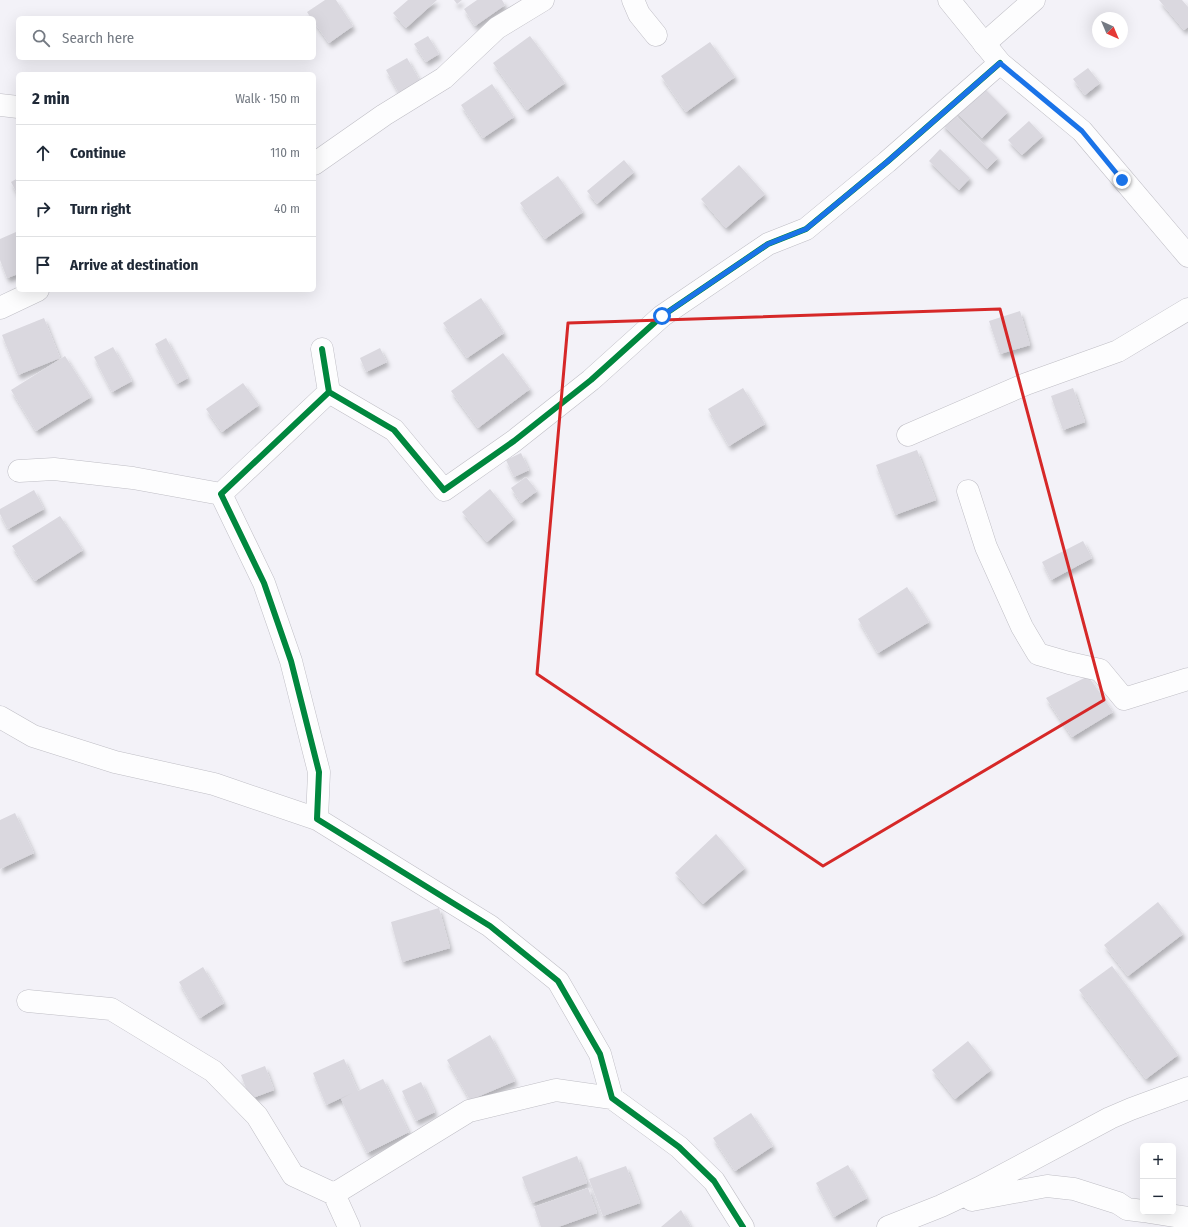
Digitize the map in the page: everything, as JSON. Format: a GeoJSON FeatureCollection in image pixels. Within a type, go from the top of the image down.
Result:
{"type":"FeatureCollection","features":[{"type":"Feature","properties":{"kind":"street"},"geometry":{"type":"LineString","coordinates":[[316,163],[384,115],[444,78],[497,28],[543,0]]}},
{"type":"Feature","properties":{"kind":"street"},"geometry":{"type":"LineString","coordinates":[[633,0],[639,14],[656,36]]}},
{"type":"Feature","properties":{"kind":"street"},"geometry":{"type":"LineString","coordinates":[[948,0],[1000,63],[1082,131],[1188,256]]}},
{"type":"Feature","properties":{"kind":"street"},"geometry":{"type":"LineString","coordinates":[[984,44],[1034,0]]}},
{"type":"Feature","properties":{"kind":"street"},"geometry":{"type":"LineString","coordinates":[[329,392],[394,430],[444,490],[514,441],[591,380],[662,316],[768,244],[806,229],[887,162],[1000,63]]}},
{"type":"Feature","properties":{"kind":"street"},"geometry":{"type":"LineString","coordinates":[[0,105],[16,107]]}},
{"type":"Feature","properties":{"kind":"street"},"geometry":{"type":"LineString","coordinates":[[0,308],[34,292]]}},
{"type":"Feature","properties":{"kind":"street"},"geometry":{"type":"LineString","coordinates":[[908,435],[1026,384],[1118,351],[1188,309]]}},
{"type":"Feature","properties":{"kind":"street"},"geometry":{"type":"LineString","coordinates":[[322,349],[329,392]]}},
{"type":"Feature","properties":{"kind":"street"},"geometry":{"type":"LineString","coordinates":[[221,494],[329,392]]}},
{"type":"Feature","properties":{"kind":"street"},"geometry":{"type":"LineString","coordinates":[[19,471],[54,469],[134,478],[221,494]]}},
{"type":"Feature","properties":{"kind":"street"},"geometry":{"type":"LineString","coordinates":[[968,491],[986,547],[1022,627],[1038,654],[1100,670],[1124,699],[1188,679]]}},
{"type":"Feature","properties":{"kind":"street"},"geometry":{"type":"LineString","coordinates":[[221,494],[264,583],[291,661],[319,772],[317,819]]}},
{"type":"Feature","properties":{"kind":"street"},"geometry":{"type":"LineString","coordinates":[[0,717],[33,736],[115,762],[214,784],[317,819],[490,926],[558,981],[600,1054],[612,1098]]}},
{"type":"Feature","properties":{"kind":"street"},"geometry":{"type":"LineString","coordinates":[[28,1001],[111,1009],[213,1071],[257,1116],[294,1175],[334,1194],[349,1227]]}},
{"type":"Feature","properties":{"kind":"street"},"geometry":{"type":"LineString","coordinates":[[888,1227],[941,1206],[981,1187],[1110,1118],[1188,1088]]}},
{"type":"Feature","properties":{"kind":"street"},"geometry":{"type":"LineString","coordinates":[[334,1194],[469,1111],[556,1090],[612,1098],[679,1147],[714,1181],[743,1227]]}},
{"type":"Feature","properties":{"kind":"street"},"geometry":{"type":"LineString","coordinates":[[941,1206],[1047,1186],[1074,1189],[1118,1203],[1127,1208],[1140,1210]]}},
{"type":"Feature","properties":{"kind":"street"},"geometry":{"type":"LineString","coordinates":[[1168,1215],[1188,1218]]}},
{"type":"Feature","properties":{"kind":"highlighted area"},"geometry":{"type":"Polygon","coordinates":[[[1000,309],[1104,700],[823,866],[537,674],[568,323],[1000,309]]]}},
{"type":"Feature","properties":{"kind":"building"},"geometry":{"type":"Polygon","coordinates":[[[325,0],[336,0],[353,26],[329,43],[316,25],[316,16],[310,16],[307,12],[325,0]]]}},
{"type":"Feature","properties":{"kind":"building"},"geometry":{"type":"Polygon","coordinates":[[[408,0],[437,0],[406,28],[393,13],[408,0]]]}},
{"type":"Feature","properties":{"kind":"building"},"geometry":{"type":"Polygon","coordinates":[[[454,0],[462,0],[457,4],[454,0]]]}},
{"type":"Feature","properties":{"kind":"building"},"geometry":{"type":"Polygon","coordinates":[[[477,0],[502,0],[505,5],[475,26],[464,9],[477,0]]]}},
{"type":"Feature","properties":{"kind":"building"},"geometry":{"type":"Polygon","coordinates":[[[1159,0],[1182,0],[1188,7],[1188,27],[1184,30],[1159,0]]]}},
{"type":"Feature","properties":{"kind":"building"},"geometry":{"type":"Polygon","coordinates":[[[428,36],[439,54],[426,62],[414,44],[428,36]]]}},
{"type":"Feature","properties":{"kind":"building"},"geometry":{"type":"Polygon","coordinates":[[[530,36],[565,83],[527,110],[493,63],[530,36]]]}},
{"type":"Feature","properties":{"kind":"building"},"geometry":{"type":"Polygon","coordinates":[[[710,42],[735,77],[686,112],[661,76],[710,42]]]}},
{"type":"Feature","properties":{"kind":"building"},"geometry":{"type":"Polygon","coordinates":[[[407,58],[420,81],[399,93],[386,70],[407,58]]]}},
{"type":"Feature","properties":{"kind":"building"},"geometry":{"type":"Polygon","coordinates":[[[1088,68],[1100,83],[1085,95],[1073,79],[1088,68]]]}},
{"type":"Feature","properties":{"kind":"building"},"geometry":{"type":"Polygon","coordinates":[[[492,84],[514,117],[483,138],[461,105],[492,84]]]}},
{"type":"Feature","properties":{"kind":"building"},"geometry":{"type":"Polygon","coordinates":[[[980,84],[1008,112],[982,138],[954,110],[980,84]]]}},
{"type":"Feature","properties":{"kind":"building"},"geometry":{"type":"Polygon","coordinates":[[[953,113],[998,158],[987,169],[942,124],[953,113]]]}},
{"type":"Feature","properties":{"kind":"building"},"geometry":{"type":"Polygon","coordinates":[[[1029,121],[1043,136],[1022,155],[1008,140],[1029,121]]]}},
{"type":"Feature","properties":{"kind":"building"},"geometry":{"type":"Polygon","coordinates":[[[940,149],[970,178],[959,190],[929,161],[940,149]]]}},
{"type":"Feature","properties":{"kind":"building"},"geometry":{"type":"Polygon","coordinates":[[[624,160],[634,172],[597,204],[587,191],[624,160]]]}},
{"type":"Feature","properties":{"kind":"building"},"geometry":{"type":"Polygon","coordinates":[[[739,165],[765,194],[726,228],[701,199],[739,165]]]}},
{"type":"Feature","properties":{"kind":"building"},"geometry":{"type":"Polygon","coordinates":[[[558,176],[583,212],[545,239],[520,203],[558,176]]]}},
{"type":"Feature","properties":{"kind":"building"},"geometry":{"type":"Polygon","coordinates":[[[16,179],[16,191],[11,182],[16,179]]]}},
{"type":"Feature","properties":{"kind":"building"},"geometry":{"type":"Polygon","coordinates":[[[16,232],[16,275],[7,278],[0,260],[0,239],[16,232]]]}},
{"type":"Feature","properties":{"kind":"building"},"geometry":{"type":"Polygon","coordinates":[[[481,298],[504,333],[467,358],[443,323],[481,298]]]}},
{"type":"Feature","properties":{"kind":"building"},"geometry":{"type":"Polygon","coordinates":[[[1020,311],[1030,345],[1000,354],[989,321],[1020,311]]]}},
{"type":"Feature","properties":{"kind":"building"},"geometry":{"type":"Polygon","coordinates":[[[44,318],[60,358],[18,375],[2,335],[44,318]]]}},
{"type":"Feature","properties":{"kind":"building"},"geometry":{"type":"Polygon","coordinates":[[[166,338],[188,378],[177,384],[155,344],[166,338]]]}},
{"type":"Feature","properties":{"kind":"building"},"geometry":{"type":"Polygon","coordinates":[[[113,347],[132,381],[112,392],[94,357],[113,347]]]}},
{"type":"Feature","properties":{"kind":"building"},"geometry":{"type":"Polygon","coordinates":[[[380,348],[387,362],[366,372],[360,358],[380,348]]]}},
{"type":"Feature","properties":{"kind":"building"},"geometry":{"type":"Polygon","coordinates":[[[503,353],[530,389],[478,428],[451,391],[503,353]]]}},
{"type":"Feature","properties":{"kind":"building"},"geometry":{"type":"Polygon","coordinates":[[[65,356],[91,397],[36,431],[11,390],[65,356]]]}},
{"type":"Feature","properties":{"kind":"building"},"geometry":{"type":"Polygon","coordinates":[[[243,383],[259,405],[222,432],[206,409],[243,383]]]}},
{"type":"Feature","properties":{"kind":"building"},"geometry":{"type":"Polygon","coordinates":[[[743,388],[765,424],[729,446],[708,409],[743,388]]]}},
{"type":"Feature","properties":{"kind":"building"},"geometry":{"type":"Polygon","coordinates":[[[1073,388],[1085,422],[1063,430],[1051,396],[1073,388]]]}},
{"type":"Feature","properties":{"kind":"building"},"geometry":{"type":"Polygon","coordinates":[[[917,450],[936,500],[895,515],[876,465],[917,450]]]}},
{"type":"Feature","properties":{"kind":"building"},"geometry":{"type":"Polygon","coordinates":[[[521,453],[529,470],[514,477],[506,460],[521,453]]]}},
{"type":"Feature","properties":{"kind":"building"},"geometry":{"type":"Polygon","coordinates":[[[526,477],[537,491],[521,503],[511,488],[526,477]]]}},
{"type":"Feature","properties":{"kind":"building"},"geometry":{"type":"Polygon","coordinates":[[[490,489],[514,519],[487,542],[462,512],[490,489]]]}},
{"type":"Feature","properties":{"kind":"building"},"geometry":{"type":"Polygon","coordinates":[[[34,490],[44,509],[8,529],[0,514],[0,509],[34,490]]]}},
{"type":"Feature","properties":{"kind":"building"},"geometry":{"type":"Polygon","coordinates":[[[60,516],[83,550],[35,581],[12,546],[60,516]]]}},
{"type":"Feature","properties":{"kind":"building"},"geometry":{"type":"Polygon","coordinates":[[[1083,541],[1092,558],[1051,580],[1042,562],[1083,541]]]}},
{"type":"Feature","properties":{"kind":"building"},"geometry":{"type":"Polygon","coordinates":[[[907,587],[929,622],[878,653],[858,619],[907,587]]]}},
{"type":"Feature","properties":{"kind":"building"},"geometry":{"type":"Polygon","coordinates":[[[1088,676],[1113,712],[1072,737],[1046,698],[1088,676]]]}},
{"type":"Feature","properties":{"kind":"building"},"geometry":{"type":"Polygon","coordinates":[[[15,813],[34,853],[0,869],[0,820],[15,813]]]}},
{"type":"Feature","properties":{"kind":"building"},"geometry":{"type":"Polygon","coordinates":[[[716,834],[745,868],[703,904],[675,873],[716,834]]]}},
{"type":"Feature","properties":{"kind":"building"},"geometry":{"type":"Polygon","coordinates":[[[1158,902],[1183,934],[1128,976],[1104,945],[1158,902]]]}},
{"type":"Feature","properties":{"kind":"building"},"geometry":{"type":"Polygon","coordinates":[[[439,908],[450,948],[402,962],[391,922],[439,908]]]}},
{"type":"Feature","properties":{"kind":"building"},"geometry":{"type":"Polygon","coordinates":[[[1112,966],[1178,1055],[1146,1079],[1079,990],[1112,966]]]}},
{"type":"Feature","properties":{"kind":"building"},"geometry":{"type":"Polygon","coordinates":[[[203,967],[224,1003],[200,1018],[179,982],[203,967]]]}},
{"type":"Feature","properties":{"kind":"building"},"geometry":{"type":"Polygon","coordinates":[[[490,1035],[515,1081],[470,1100],[447,1060],[490,1035]]]}},
{"type":"Feature","properties":{"kind":"building"},"geometry":{"type":"Polygon","coordinates":[[[968,1041],[991,1070],[955,1099],[932,1070],[968,1041]]]}},
{"type":"Feature","properties":{"kind":"building"},"geometry":{"type":"Polygon","coordinates":[[[344,1059],[358,1091],[383,1079],[409,1132],[367,1153],[341,1099],[352,1093],[326,1105],[313,1073],[344,1059]]]}},
{"type":"Feature","properties":{"kind":"building"},"geometry":{"type":"Polygon","coordinates":[[[265,1066],[274,1090],[250,1099],[241,1075],[265,1066]]]}},
{"type":"Feature","properties":{"kind":"building"},"geometry":{"type":"Polygon","coordinates":[[[421,1082],[435,1112],[416,1121],[402,1091],[421,1082]]]}},
{"type":"Feature","properties":{"kind":"building"},"geometry":{"type":"Polygon","coordinates":[[[751,1113],[773,1146],[735,1171],[713,1138],[751,1113]]]}},
{"type":"Feature","properties":{"kind":"building"},"geometry":{"type":"Polygon","coordinates":[[[577,1156],[587,1183],[532,1203],[522,1177],[577,1156]]]}},
{"type":"Feature","properties":{"kind":"building"},"geometry":{"type":"Polygon","coordinates":[[[848,1165],[867,1198],[834,1217],[816,1183],[848,1165]]]}},
{"type":"Feature","properties":{"kind":"building"},"geometry":{"type":"Polygon","coordinates":[[[626,1166],[640,1203],[603,1216],[589,1179],[626,1166]]]}},
{"type":"Feature","properties":{"kind":"building"},"geometry":{"type":"Polygon","coordinates":[[[588,1188],[597,1213],[558,1227],[541,1227],[534,1207],[588,1188]]]}},
{"type":"Feature","properties":{"kind":"building"},"geometry":{"type":"Polygon","coordinates":[[[681,1210],[691,1227],[661,1227],[681,1210]]]}},
{"type":"Feature","properties":{"kind":"cycle path"},"geometry":{"type":"LineString","coordinates":[[329,392],[394,430],[444,490],[514,441],[591,380],[662,316],[768,244],[806,229],[887,162],[1000,63]]}},
{"type":"Feature","properties":{"kind":"cycle path"},"geometry":{"type":"LineString","coordinates":[[322,349],[329,392],[221,494],[264,583],[291,661],[319,772],[317,819],[490,926],[558,981],[600,1054],[612,1098],[679,1147],[714,1181],[743,1227]]}},
{"type":"Feature","properties":{"kind":"route"},"geometry":{"type":"LineString","coordinates":[[662,316],[768,244],[806,229],[887,162],[1000,63],[1082,131],[1122,180]]}}]}
